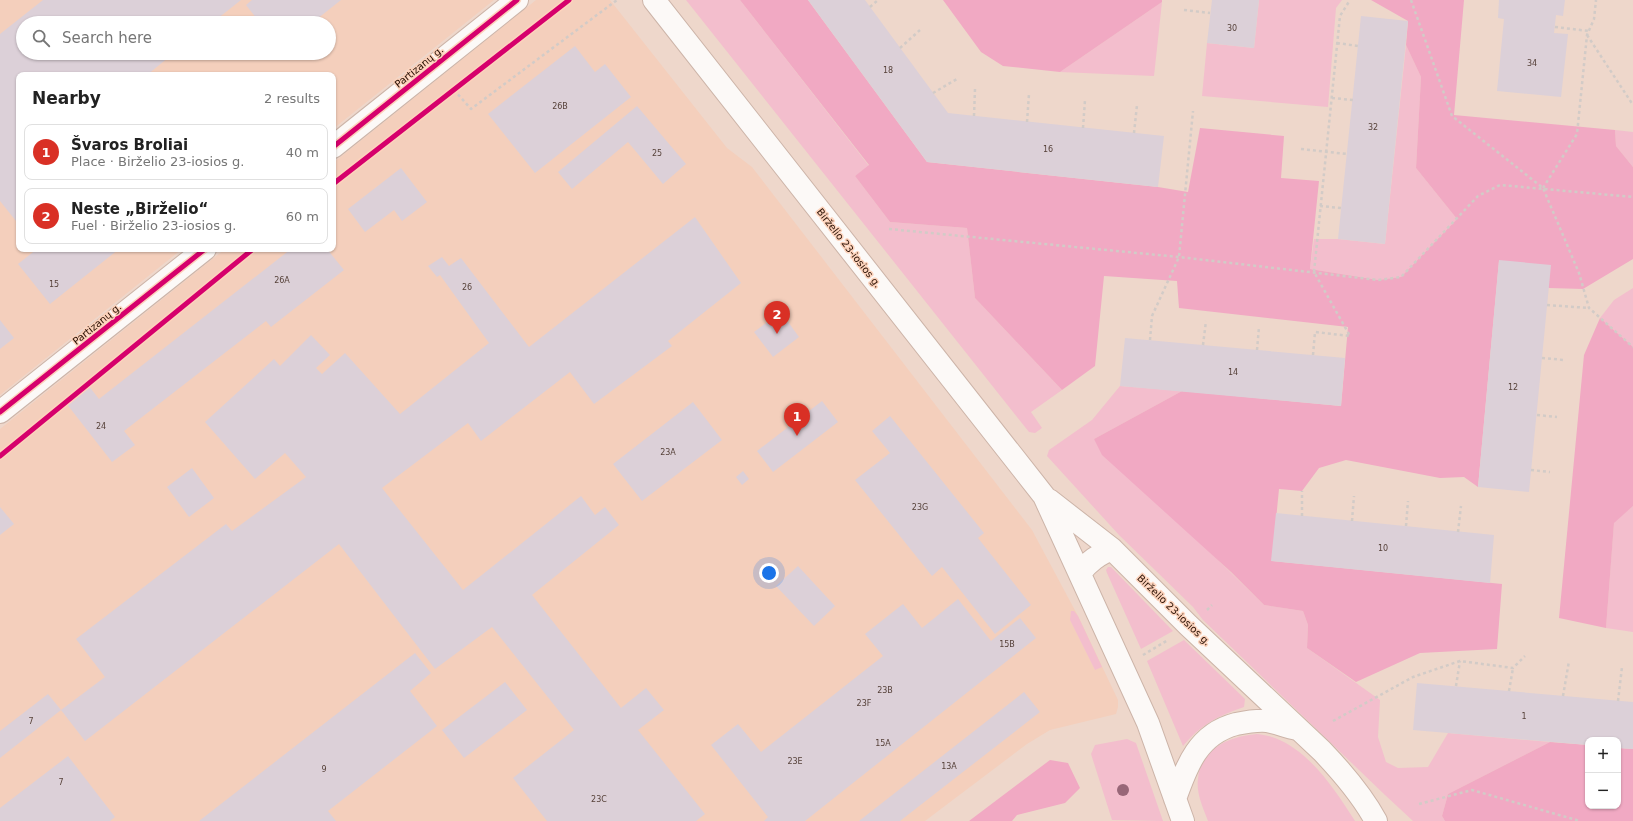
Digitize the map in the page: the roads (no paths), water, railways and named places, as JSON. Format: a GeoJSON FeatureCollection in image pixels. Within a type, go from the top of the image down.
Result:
{"type":"FeatureCollection","features":[{"type":"Feature","properties":{"kind":"main road","name":"Partizanų g."},"geometry":{"type":"LineString","coordinates":[[336,145],[517,0]]}},
{"type":"Feature","properties":{"kind":"main road","name":"Birželio 23-iosios g."},"geometry":{"type":"LineString","coordinates":[[654,0],[1044,496],[1148,723],[1182,821]]}},
{"type":"Feature","properties":{"kind":"main road","name":"Partizanų g."},"geometry":{"type":"LineString","coordinates":[[0,412],[201,252]]}},
{"type":"Feature","properties":{"kind":"main road","name":"Birželio 23-iosios g."},"geometry":{"type":"LineString","coordinates":[[1044,496],[1112,550],[1343,773],[1372,813],[1389,821]]}},
{"type":"Feature","properties":{"kind":"main road"},"geometry":{"type":"LineString","coordinates":[[1080,573],[1088,563],[1099,554],[1112,550]]}},
{"type":"Feature","properties":{"kind":"main road","name":"Birželio 23-iosios g."},"geometry":{"type":"LineString","coordinates":[[1175,799],[1184,773],[1195,753],[1208,738],[1228,727],[1250,721],[1267,721],[1298,730]]}},
{"type":"Feature","properties":{"kind":"place","name":"Neste „Birželio“"},"geometry":{"type":"Point","coordinates":[777,334]}},
{"type":"Feature","properties":{"kind":"place","name":"Švaros Broliai"},"geometry":{"type":"Point","coordinates":[797,436]}}]}
